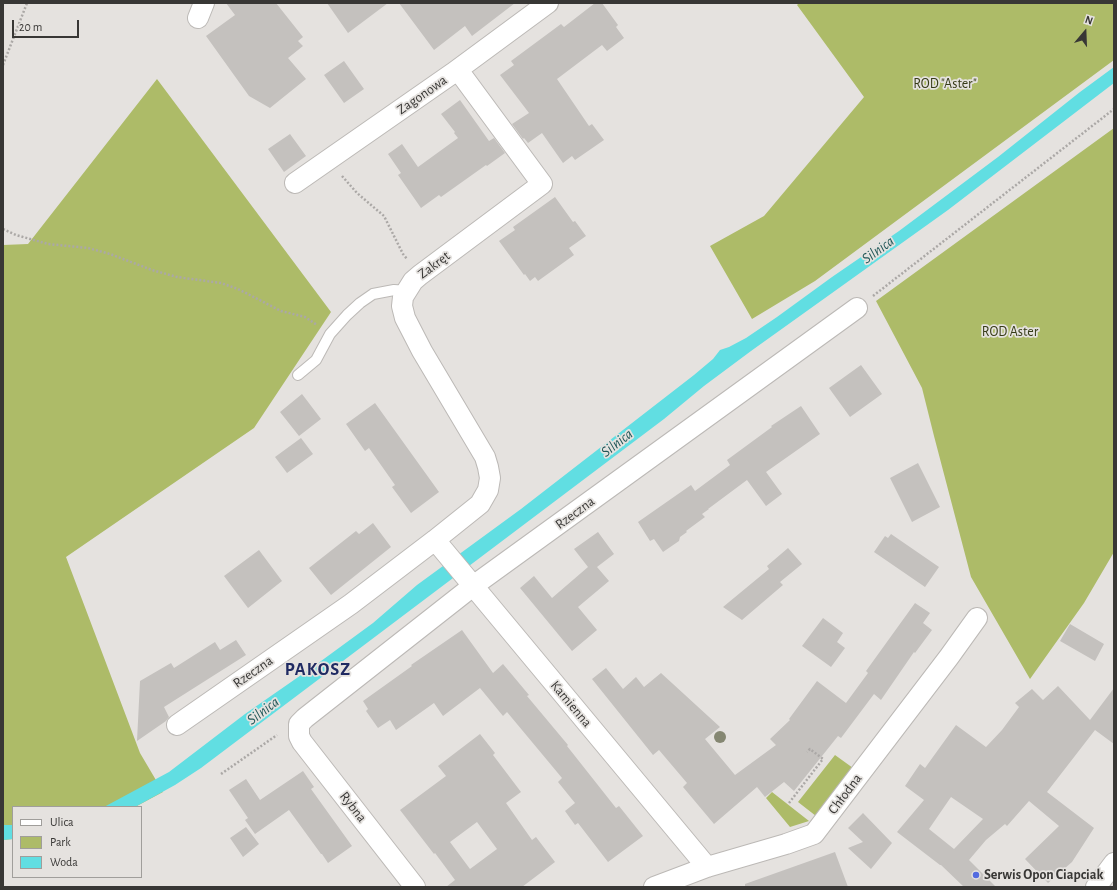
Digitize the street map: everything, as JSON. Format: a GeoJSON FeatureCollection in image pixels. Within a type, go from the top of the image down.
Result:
{"type":"FeatureCollection","features":[{"type":"Feature","properties":{"kind":"street","name":"Zagonowa"},"geometry":{"type":"LineString","coordinates":[[294,183],[458,70],[548,3]]}},
{"type":"Feature","properties":{"kind":"street","name":"Zakręt"},"geometry":{"type":"LineString","coordinates":[[458,70],[542,184],[413,282],[403,297],[402,306],[405,318],[426,357],[485,457],[490,484],[480,504]]}},
{"type":"Feature","properties":{"kind":"street","name":"Rzeczna"},"geometry":{"type":"LineString","coordinates":[[299,724],[304,718],[469,582],[857,308]]}},
{"type":"Feature","properties":{"kind":"street","name":"Rzeczna"},"geometry":{"type":"LineString","coordinates":[[177,725],[351,604],[440,546],[480,504]]}},
{"type":"Feature","properties":{"kind":"street","name":"Kamienna"},"geometry":{"type":"LineString","coordinates":[[440,546],[707,868]]}},
{"type":"Feature","properties":{"kind":"street","name":"Chłodna"},"geometry":{"type":"LineString","coordinates":[[654,887],[707,868],[814,834],[977,618]]}},
{"type":"Feature","properties":{"kind":"street","name":"Rybna"},"geometry":{"type":"LineString","coordinates":[[299,724],[299,736],[302,742],[415,887]]}},
{"type":"Feature","properties":{"kind":"street"},"geometry":{"type":"LineString","coordinates":[[1096,887],[1114,863]]}},
{"type":"Feature","properties":{"kind":"lane"},"geometry":{"type":"LineString","coordinates":[[298,375],[316,360],[330,334],[360,303],[373,294],[394,290],[413,282]]}},
{"type":"Feature","properties":{"kind":"path"},"geometry":{"type":"LineString","coordinates":[[3,65],[27,3]]}},
{"type":"Feature","properties":{"kind":"path"},"geometry":{"type":"LineString","coordinates":[[857,308],[1114,109]]}},
{"type":"Feature","properties":{"kind":"path"},"geometry":{"type":"LineString","coordinates":[[329,160],[357,193],[384,216],[403,254],[413,282]]}},
{"type":"Feature","properties":{"kind":"path"},"geometry":{"type":"LineString","coordinates":[[3,229],[16,235],[48,244],[88,248],[110,254],[152,270],[177,276],[221,283],[238,289],[281,311],[305,318],[330,334]]}},
{"type":"Feature","properties":{"kind":"path"},"geometry":{"type":"LineString","coordinates":[[221,774],[282,731],[299,724]]}},
{"type":"Feature","properties":{"kind":"path"},"geometry":{"type":"LineString","coordinates":[[790,803],[823,759],[810,748],[807,752]]}},
{"type":"Feature","properties":{"kind":"green space","name":"ROD \"Aster\""},"geometry":{"type":"Polygon","coordinates":[[[799,3],[1114,3],[1114,60],[815,281],[752,319],[710,246],[764,216],[864,97],[797,5],[799,3]]]}},
{"type":"Feature","properties":{"kind":"green space"},"geometry":{"type":"Polygon","coordinates":[[[157,79],[331,312],[254,428],[66,557],[140,753],[163,792],[137,806],[12,806],[12,839],[3,840],[3,245],[28,244],[157,79]]]}},
{"type":"Feature","properties":{"kind":"green space","name":"ROD Aster"},"geometry":{"type":"Polygon","coordinates":[[[1114,128],[1114,552],[1084,603],[1030,679],[971,577],[922,388],[876,301],[1114,128]]]}},
{"type":"Feature","properties":{"kind":"green space"},"geometry":{"type":"Polygon","coordinates":[[[835,755],[853,768],[816,816],[798,802],[835,755]]]}},
{"type":"Feature","properties":{"kind":"green space"},"geometry":{"type":"Polygon","coordinates":[[[772,792],[809,821],[790,827],[766,798],[772,792]]]}},
{"type":"Feature","properties":{"kind":"water","name":"Silnica"},"geometry":{"type":"Polygon","coordinates":[[[1114,67],[1114,83],[948,210],[704,386],[664,419],[201,768],[175,785],[137,806],[106,806],[169,772],[245,714],[373,623],[417,585],[521,509],[694,375],[713,359],[720,350],[746,338],[899,231],[998,157],[1114,67]]]}},
{"type":"Feature","properties":{"kind":"water"},"geometry":{"type":"Polygon","coordinates":[[[3,825],[12,825],[12,839],[3,840],[3,825]]]}},
{"type":"Feature","properties":{"kind":"building"},"geometry":{"type":"Polygon","coordinates":[[[226,3],[276,3],[303,37],[298,41],[303,46],[288,58],[306,79],[270,108],[249,96],[206,36],[235,15],[226,3]]]}},
{"type":"Feature","properties":{"kind":"building"},"geometry":{"type":"Polygon","coordinates":[[[327,3],[388,3],[348,33],[327,3]]]}},
{"type":"Feature","properties":{"kind":"building"},"geometry":{"type":"Polygon","coordinates":[[[399,3],[515,3],[472,36],[465,26],[434,50],[399,3]]]}},
{"type":"Feature","properties":{"kind":"building"},"geometry":{"type":"Polygon","coordinates":[[[595,3],[602,3],[618,25],[616,27],[624,38],[607,51],[602,45],[557,79],[589,126],[592,124],[604,140],[575,160],[572,156],[563,163],[542,133],[528,143],[524,138],[523,139],[512,124],[529,113],[500,75],[514,65],[511,61],[561,24],[564,27],[595,3]]]}},
{"type":"Feature","properties":{"kind":"building"},"geometry":{"type":"Polygon","coordinates":[[[344,61],[364,89],[344,103],[324,75],[344,61]]]}},
{"type":"Feature","properties":{"kind":"building"},"geometry":{"type":"Polygon","coordinates":[[[460,100],[489,141],[494,138],[505,153],[441,197],[439,195],[421,208],[398,175],[401,173],[388,154],[402,144],[418,167],[458,138],[441,114],[460,100]]]}},
{"type":"Feature","properties":{"kind":"building"},"geometry":{"type":"Polygon","coordinates":[[[290,134],[306,156],[284,172],[268,149],[290,134]]]}},
{"type":"Feature","properties":{"kind":"building"},"geometry":{"type":"Polygon","coordinates":[[[555,197],[573,222],[575,221],[586,236],[569,248],[574,255],[538,281],[535,277],[530,281],[499,241],[515,230],[513,227],[555,197]]]}},
{"type":"Feature","properties":{"kind":"building"},"geometry":{"type":"Polygon","coordinates":[[[861,365],[882,394],[850,417],[829,388],[861,365]]]}},
{"type":"Feature","properties":{"kind":"building"},"geometry":{"type":"Polygon","coordinates":[[[302,394],[321,419],[299,436],[280,412],[302,394]]]}},
{"type":"Feature","properties":{"kind":"building"},"geometry":{"type":"Polygon","coordinates":[[[375,403],[439,492],[411,513],[392,487],[395,485],[369,448],[365,451],[346,424],[375,403]]]}},
{"type":"Feature","properties":{"kind":"building"},"geometry":{"type":"Polygon","coordinates":[[[801,406],[820,434],[766,472],[782,494],[766,506],[747,480],[702,514],[705,517],[686,531],[687,532],[680,537],[679,541],[663,552],[654,539],[650,541],[638,522],[691,485],[695,491],[730,465],[727,460],[772,427],[771,426],[801,406]]]}},
{"type":"Feature","properties":{"kind":"building"},"geometry":{"type":"Polygon","coordinates":[[[301,438],[313,454],[287,473],[275,457],[301,438]]]}},
{"type":"Feature","properties":{"kind":"building"},"geometry":{"type":"Polygon","coordinates":[[[918,463],[940,507],[912,522],[890,478],[918,463]]]}},
{"type":"Feature","properties":{"kind":"building"},"geometry":{"type":"Polygon","coordinates":[[[373,523],[391,547],[331,595],[309,568],[356,531],[359,534],[373,523]]]}},
{"type":"Feature","properties":{"kind":"building"},"geometry":{"type":"Polygon","coordinates":[[[598,532],[614,554],[597,567],[609,581],[578,607],[597,630],[572,651],[520,588],[534,576],[552,598],[588,567],[574,549],[598,532]]]}},
{"type":"Feature","properties":{"kind":"building"},"geometry":{"type":"Polygon","coordinates":[[[891,534],[939,567],[925,587],[874,552],[885,536],[888,538],[891,534]]]}},
{"type":"Feature","properties":{"kind":"building"},"geometry":{"type":"Polygon","coordinates":[[[788,548],[802,564],[780,582],[783,585],[742,620],[723,607],[769,569],[767,566],[788,548]]]}},
{"type":"Feature","properties":{"kind":"building"},"geometry":{"type":"Polygon","coordinates":[[[259,550],[282,581],[248,608],[224,576],[259,550]]]}},
{"type":"Feature","properties":{"kind":"building"},"geometry":{"type":"Polygon","coordinates":[[[915,603],[930,613],[923,623],[932,630],[915,653],[914,652],[881,700],[874,694],[841,738],[838,736],[794,791],[784,782],[765,797],[757,787],[714,824],[683,787],[687,783],[659,750],[653,755],[592,679],[606,668],[623,689],[636,677],[644,687],[661,673],[720,727],[705,739],[735,775],[776,745],[770,739],[790,720],[789,719],[817,681],[846,703],[868,673],[866,671],[915,603]]]}},
{"type":"Feature","properties":{"kind":"building"},"geometry":{"type":"Polygon","coordinates":[[[823,618],[843,633],[837,642],[845,648],[831,667],[802,646],[823,618]]]}},
{"type":"Feature","properties":{"kind":"building"},"geometry":{"type":"Polygon","coordinates":[[[1070,624],[1104,644],[1095,661],[1060,641],[1070,624]]]}},
{"type":"Feature","properties":{"kind":"building"},"geometry":{"type":"Polygon","coordinates":[[[462,630],[493,673],[503,664],[529,695],[527,696],[568,745],[567,746],[616,808],[619,806],[643,836],[608,862],[578,823],[575,825],[565,811],[575,803],[558,782],[562,778],[507,712],[503,716],[480,688],[443,716],[434,703],[396,730],[390,720],[378,728],[366,711],[368,709],[363,701],[412,666],[411,665],[462,630]]]}},
{"type":"Feature","properties":{"kind":"building"},"geometry":{"type":"Polygon","coordinates":[[[236,640],[246,655],[164,707],[169,717],[166,721],[137,741],[140,681],[171,663],[174,668],[215,642],[220,650],[236,640]]]}},
{"type":"Feature","properties":{"kind":"building"},"geometry":{"type":"Polygon","coordinates":[[[1058,686],[1090,720],[1114,688],[1114,744],[1095,730],[1047,792],[1094,828],[1072,862],[1048,883],[1025,859],[1059,826],[1029,801],[1007,826],[1005,824],[986,840],[969,860],[996,887],[964,887],[941,865],[897,832],[924,800],[905,786],[920,764],[925,768],[956,725],[986,747],[1002,730],[1019,707],[1015,703],[1032,689],[1043,700],[1058,686]],[[951,797],[929,829],[954,849],[983,819],[951,797]]]}},
{"type":"Feature","properties":{"kind":"building"},"geometry":{"type":"Polygon","coordinates":[[[480,734],[495,753],[493,755],[521,792],[506,803],[532,840],[536,837],[555,862],[522,887],[446,887],[455,880],[400,810],[446,776],[438,766],[480,734]],[[477,822],[450,842],[470,869],[497,849],[477,822]]]}},
{"type":"Feature","properties":{"kind":"building"},"geometry":{"type":"Polygon","coordinates":[[[303,771],[314,787],[311,789],[352,846],[328,863],[289,810],[255,834],[245,820],[248,818],[229,790],[246,779],[260,800],[303,771]]]}},
{"type":"Feature","properties":{"kind":"building"},"geometry":{"type":"Polygon","coordinates":[[[863,813],[892,843],[871,869],[848,848],[863,842],[848,828],[863,813]]]}},
{"type":"Feature","properties":{"kind":"building"},"geometry":{"type":"Polygon","coordinates":[[[246,827],[259,844],[243,857],[230,838],[246,827]]]}},
{"type":"Feature","properties":{"kind":"building"},"geometry":{"type":"Polygon","coordinates":[[[835,852],[848,887],[745,887],[745,884],[835,852]]]}},
{"type":"Feature","properties":{"kind":"place","name":"Serwis Opon Ciapciak"},"geometry":{"type":"Point","coordinates":[976,875]}},
{"type":"Feature","properties":{"kind":"district","name":"PAKOSZ"},"geometry":{"type":"Point","coordinates":[318,670]}}]}
